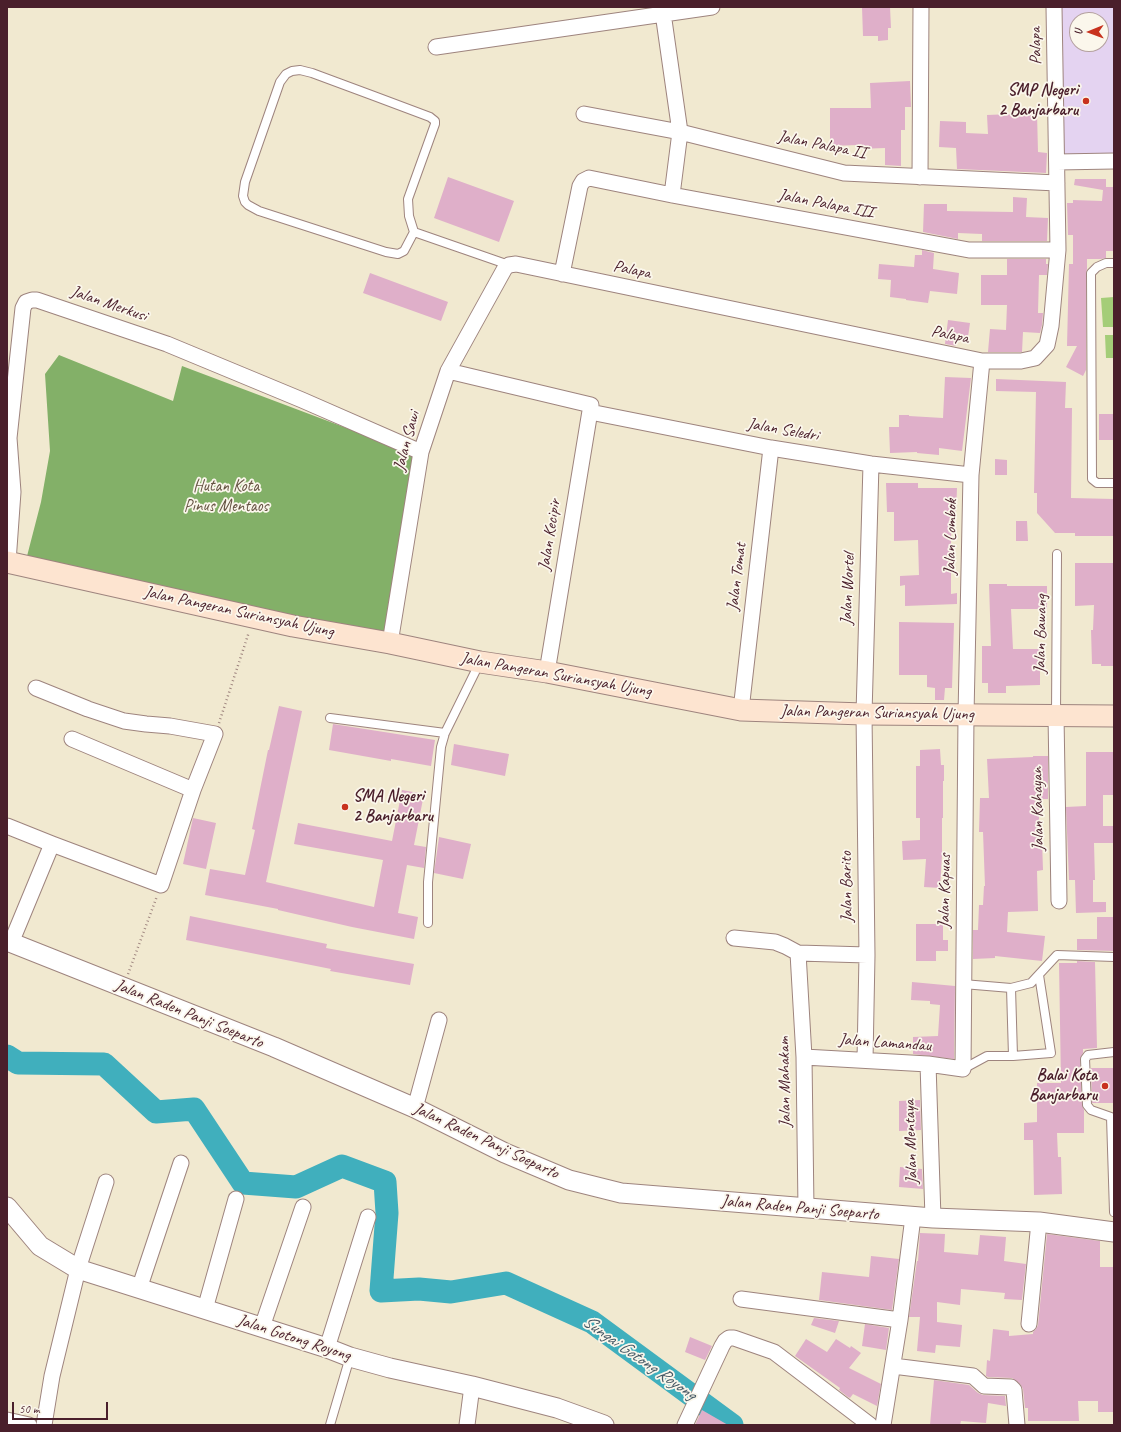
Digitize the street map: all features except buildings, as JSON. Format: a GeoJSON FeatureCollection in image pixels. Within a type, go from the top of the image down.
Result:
{"type":"FeatureCollection","features":[{"type":"Feature","properties":{"kind":"main road","name":"Jalan Pangeran Suriansyah Ujung"},"geometry":{"type":"LineString","coordinates":[[7,563],[153,594],[254,618],[390,643],[480,662],[547,672],[741,710],[864,714],[1114,716]]}},
{"type":"Feature","properties":{"kind":"street"},"geometry":{"type":"LineString","coordinates":[[436,47],[709,7]]}},
{"type":"Feature","properties":{"kind":"street"},"geometry":{"type":"LineString","coordinates":[[920,177],[921,7]]}},
{"type":"Feature","properties":{"kind":"street","name":"Palapa"},"geometry":{"type":"LineString","coordinates":[[509,265],[516,264],[635,290],[982,361],[1021,361],[1035,358],[1047,345],[1051,326],[1058,250],[1054,7]]}},
{"type":"Feature","properties":{"kind":"street"},"geometry":{"type":"LineString","coordinates":[[663,13],[680,132],[672,195]]}},
{"type":"Feature","properties":{"kind":"street","name":"Jalan Palapa II"},"geometry":{"type":"LineString","coordinates":[[584,114],[680,132],[844,173],[1057,183]]}},
{"type":"Feature","properties":{"kind":"street"},"geometry":{"type":"LineString","coordinates":[[1057,162],[1114,161]]}},
{"type":"Feature","properties":{"kind":"street","name":"Jalan Palapa III"},"geometry":{"type":"LineString","coordinates":[[562,274],[580,186],[583,181],[589,178],[672,195],[970,250],[1058,250]]}},
{"type":"Feature","properties":{"kind":"street","name":"Jalan Sawi"},"geometry":{"type":"LineString","coordinates":[[390,643],[421,452],[448,371],[505,268],[509,265]]}},
{"type":"Feature","properties":{"kind":"street","name":"Jalan Merkusi"},"geometry":{"type":"LineString","coordinates":[[7,563],[13,492],[9,465],[9,438],[23,308],[26,302],[32,300],[38,300],[167,344],[302,400],[421,452]]}},
{"type":"Feature","properties":{"kind":"street","name":"Jalan Lombok"},"geometry":{"type":"LineString","coordinates":[[966,714],[971,474],[982,361]]}},
{"type":"Feature","properties":{"kind":"street","name":"Jalan Seledri"},"geometry":{"type":"LineString","coordinates":[[448,371],[591,408],[771,448],[871,464],[971,474]]}},
{"type":"Feature","properties":{"kind":"street","name":"Jalan Kecipir"},"geometry":{"type":"LineString","coordinates":[[547,672],[591,408]]}},
{"type":"Feature","properties":{"kind":"street","name":"Jalan Tomat"},"geometry":{"type":"LineString","coordinates":[[741,710],[771,448]]}},
{"type":"Feature","properties":{"kind":"street","name":"Jalan Wortel"},"geometry":{"type":"LineString","coordinates":[[864,714],[871,464]]}},
{"type":"Feature","properties":{"kind":"street"},"geometry":{"type":"LineString","coordinates":[[7,826],[161,885],[193,790],[215,734],[170,726],[124,721],[36,688]]}},
{"type":"Feature","properties":{"kind":"street","name":"Jalan Barito"},"geometry":{"type":"LineString","coordinates":[[864,714],[867,955],[865,1060]]}},
{"type":"Feature","properties":{"kind":"street","name":"Jalan Kapuas"},"geometry":{"type":"LineString","coordinates":[[963,1068],[966,714]]}},
{"type":"Feature","properties":{"kind":"street","name":"Jalan Kahayan"},"geometry":{"type":"LineString","coordinates":[[1056,715],[1059,902]]}},
{"type":"Feature","properties":{"kind":"street"},"geometry":{"type":"LineString","coordinates":[[72,739],[193,790]]}},
{"type":"Feature","properties":{"kind":"street"},"geometry":{"type":"LineString","coordinates":[[9,942],[52,844]]}},
{"type":"Feature","properties":{"kind":"street"},"geometry":{"type":"LineString","coordinates":[[734,938],[775,942],[798,953],[867,955]]}},
{"type":"Feature","properties":{"kind":"street","name":"Jalan Raden Panji Soeparto"},"geometry":{"type":"LineString","coordinates":[[9,942],[274,1047],[416,1108],[505,1153],[570,1180],[621,1193],[913,1217],[1039,1222],[1114,1232]]}},
{"type":"Feature","properties":{"kind":"street","name":"Jalan Mahakam"},"geometry":{"type":"LineString","coordinates":[[798,953],[804,1057],[806,1209]]}},
{"type":"Feature","properties":{"kind":"street"},"geometry":{"type":"LineString","coordinates":[[416,1108],[439,1020]]}},
{"type":"Feature","properties":{"kind":"street","name":"Jalan Lamandau"},"geometry":{"type":"LineString","coordinates":[[804,1057],[928,1064],[963,1068]]}},
{"type":"Feature","properties":{"kind":"street","name":"Jalan Mentaya"},"geometry":{"type":"LineString","coordinates":[[928,1064],[933,1218]]}},
{"type":"Feature","properties":{"kind":"street"},"geometry":{"type":"LineString","coordinates":[[139,1288],[181,1163]]}},
{"type":"Feature","properties":{"kind":"street"},"geometry":{"type":"LineString","coordinates":[[44,1425],[52,1376],[78,1269],[106,1182]]}},
{"type":"Feature","properties":{"kind":"street"},"geometry":{"type":"LineString","coordinates":[[205,1309],[236,1199]]}},
{"type":"Feature","properties":{"kind":"street","name":"Jalan Gotong Royong"},"geometry":{"type":"LineString","coordinates":[[7,1207],[40,1246],[78,1269],[327,1348],[350,1357],[557,1408],[604,1425]]}},
{"type":"Feature","properties":{"kind":"street"},"geometry":{"type":"LineString","coordinates":[[262,1328],[304,1207]]}},
{"type":"Feature","properties":{"kind":"street"},"geometry":{"type":"LineString","coordinates":[[327,1348],[368,1217]]}},
{"type":"Feature","properties":{"kind":"street"},"geometry":{"type":"LineString","coordinates":[[883,1425],[900,1320],[913,1217]]}},
{"type":"Feature","properties":{"kind":"street"},"geometry":{"type":"LineString","coordinates":[[1029,1324],[1039,1222]]}},
{"type":"Feature","properties":{"kind":"street"},"geometry":{"type":"LineString","coordinates":[[741,1299],[900,1320]]}},
{"type":"Feature","properties":{"kind":"street"},"geometry":{"type":"LineString","coordinates":[[686,1422],[725,1341],[729,1338],[734,1338],[774,1352],[870,1425]]}},
{"type":"Feature","properties":{"kind":"street"},"geometry":{"type":"LineString","coordinates":[[893,1366],[974,1376],[984,1386],[1010,1387],[1014,1390],[1017,1425]]}},
{"type":"Feature","properties":{"kind":"street"},"geometry":{"type":"LineString","coordinates":[[467,1425],[472,1386]]}},
{"type":"Feature","properties":{"kind":"street"},"geometry":{"type":"LineString","coordinates":[[7,1420],[29,1425]]}},
{"type":"Feature","properties":{"kind":"lane"},"geometry":{"type":"LineString","coordinates":[[300,70],[312,73],[430,117],[434,121],[435,124],[408,199],[409,216],[414,232],[404,251],[398,254],[386,252],[259,211],[245,202],[243,196],[245,182],[280,82],[286,74],[292,71],[300,70]]}},
{"type":"Feature","properties":{"kind":"lane"},"geometry":{"type":"LineString","coordinates":[[414,232],[509,265]]}},
{"type":"Feature","properties":{"kind":"lane"},"geometry":{"type":"LineString","coordinates":[[1114,263],[1106,263],[1091,273],[1092,479],[1097,483],[1114,483]]}},
{"type":"Feature","properties":{"kind":"lane","name":"Jalan Bawang"},"geometry":{"type":"LineString","coordinates":[[1056,715],[1057,554]]}},
{"type":"Feature","properties":{"kind":"lane"},"geometry":{"type":"LineString","coordinates":[[428,923],[428,882],[441,747],[445,733],[480,662]]}},
{"type":"Feature","properties":{"kind":"lane"},"geometry":{"type":"LineString","coordinates":[[330,718],[445,733]]}},
{"type":"Feature","properties":{"kind":"lane"},"geometry":{"type":"LineString","coordinates":[[963,984],[1010,988],[1031,983],[1056,955],[1114,957]]}},
{"type":"Feature","properties":{"kind":"lane"},"geometry":{"type":"LineString","coordinates":[[963,1068],[986,1056],[1013,1056],[1051,1053],[1039,975]]}},
{"type":"Feature","properties":{"kind":"lane"},"geometry":{"type":"LineString","coordinates":[[1010,988],[1013,1056]]}},
{"type":"Feature","properties":{"kind":"lane"},"geometry":{"type":"LineString","coordinates":[[1114,1052],[1088,1055],[1085,1059],[1087,1105],[1091,1110],[1111,1117],[1114,1212]]}},
{"type":"Feature","properties":{"kind":"lane"},"geometry":{"type":"LineString","coordinates":[[330,1425],[350,1357]]}},
{"type":"Feature","properties":{"kind":"path"},"geometry":{"type":"LineString","coordinates":[[215,734],[254,618]]}},
{"type":"Feature","properties":{"kind":"path"},"geometry":{"type":"LineString","coordinates":[[123,987],[161,885]]}},
{"type":"Feature","properties":{"kind":"shaded area","name":"SMP Negeri 2 Banjarbaru"},"geometry":{"type":"Polygon","coordinates":[[[1060,7],[1114,7],[1114,158],[1059,159],[1060,7]]]}},
{"type":"Feature","properties":{"kind":"green space"},"geometry":{"type":"Polygon","coordinates":[[[1114,297],[1114,327],[1103,327],[1101,298],[1114,297]]]}},
{"type":"Feature","properties":{"kind":"green space"},"geometry":{"type":"Polygon","coordinates":[[[1105,335],[1114,335],[1114,358],[1106,358],[1105,335]]]}},
{"type":"Feature","properties":{"kind":"green space","name":"Hutan Kota Pinus Mentaos"},"geometry":{"type":"Polygon","coordinates":[[[59,355],[173,401],[182,366],[418,455],[388,637],[26,560],[41,502],[50,451],[45,374],[59,355]]]}},
{"type":"Feature","properties":{"kind":"waterway","name":"Sungai Gotong Royong"},"geometry":{"type":"LineString","coordinates":[[7,1056],[18,1063],[104,1064],[156,1112],[194,1109],[243,1183],[296,1187],[342,1166],[385,1182],[387,1213],[381,1291],[419,1289],[451,1292],[506,1283],[592,1322],[732,1425]]}},
{"type":"Feature","properties":{"kind":"place","name":"SMP Negeri 2 Banjarbaru"},"geometry":{"type":"Point","coordinates":[1086,101]}},
{"type":"Feature","properties":{"kind":"place","name":"SMA Negeri 2 Banjarbaru"},"geometry":{"type":"Point","coordinates":[345,807]}},
{"type":"Feature","properties":{"kind":"place","name":"Balai Kota Banjarbaru"},"geometry":{"type":"Point","coordinates":[1105,1086]}}]}
